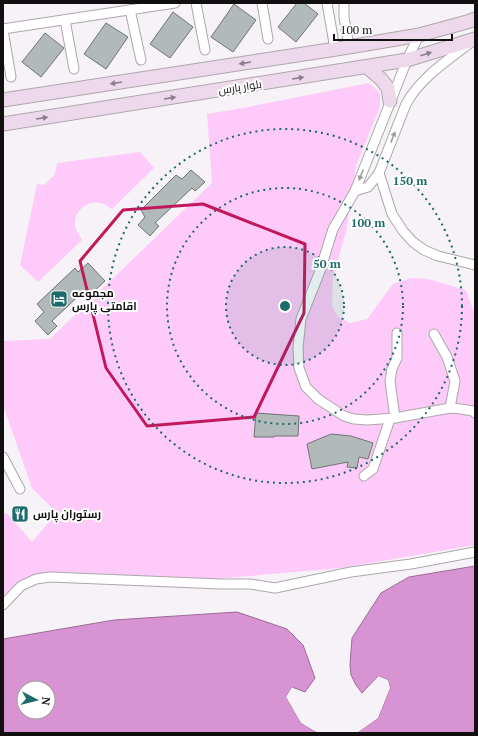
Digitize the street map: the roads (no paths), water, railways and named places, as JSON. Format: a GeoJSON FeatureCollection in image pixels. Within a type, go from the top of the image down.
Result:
{"type":"FeatureCollection","features":[{"type":"Feature","properties":{"kind":"main road"},"geometry":{"type":"LineString","coordinates":[[3,100],[419,35],[475,19]]}},
{"type":"Feature","properties":{"kind":"main road","name":"بلوار پارس"},"geometry":{"type":"LineString","coordinates":[[3,124],[407,60],[475,39]]}},
{"type":"Feature","properties":{"kind":"main road"},"geometry":{"type":"LineString","coordinates":[[367,67],[381,79],[388,88],[390,101]]}},
{"type":"Feature","properties":{"kind":"street"},"geometry":{"type":"LineString","coordinates":[[11,77],[3,30],[175,3]]}},
{"type":"Feature","properties":{"kind":"street"},"geometry":{"type":"LineString","coordinates":[[196,3],[205,50]]}},
{"type":"Feature","properties":{"kind":"street"},"geometry":{"type":"LineString","coordinates":[[262,3],[268,39]]}},
{"type":"Feature","properties":{"kind":"street"},"geometry":{"type":"LineString","coordinates":[[328,3],[335,49]]}},
{"type":"Feature","properties":{"kind":"street"},"geometry":{"type":"LineString","coordinates":[[344,3],[344,17],[348,47]]}},
{"type":"Feature","properties":{"kind":"street"},"geometry":{"type":"LineString","coordinates":[[130,10],[141,60]]}},
{"type":"Feature","properties":{"kind":"street"},"geometry":{"type":"LineString","coordinates":[[66,20],[74,69]]}},
{"type":"Feature","properties":{"kind":"street"},"geometry":{"type":"LineString","coordinates":[[419,35],[390,101],[355,191],[333,230],[320,271],[301,319],[298,348],[299,368],[306,387],[318,399],[344,416],[354,419],[366,420],[392,418],[450,408],[475,413]]}},
{"type":"Feature","properties":{"kind":"street"},"geometry":{"type":"LineString","coordinates":[[355,191],[368,187],[379,173],[410,96],[432,72],[475,39]]}},
{"type":"Feature","properties":{"kind":"street"},"geometry":{"type":"LineString","coordinates":[[379,173],[392,214],[403,232],[413,242],[424,250],[438,256],[475,265]]}},
{"type":"Feature","properties":{"kind":"street"},"geometry":{"type":"LineString","coordinates":[[364,476],[373,470],[392,418],[390,381],[392,369],[397,358],[397,333]]}},
{"type":"Feature","properties":{"kind":"street"},"geometry":{"type":"LineString","coordinates":[[434,334],[447,357],[455,381],[450,408]]}},
{"type":"Feature","properties":{"kind":"street"},"geometry":{"type":"LineString","coordinates":[[3,457],[20,489]]}},
{"type":"Feature","properties":{"kind":"street"},"geometry":{"type":"LineString","coordinates":[[3,605],[21,586],[36,578],[58,577],[250,584],[275,588],[352,572],[411,564],[475,552]]}},
{"type":"Feature","properties":{"kind":"place","name":"مجموعه اقامتی پارس"},"geometry":{"type":"Point","coordinates":[59,299]}},
{"type":"Feature","properties":{"kind":"place","name":"رستوران پارس"},"geometry":{"type":"Point","coordinates":[20,514]}}]}
